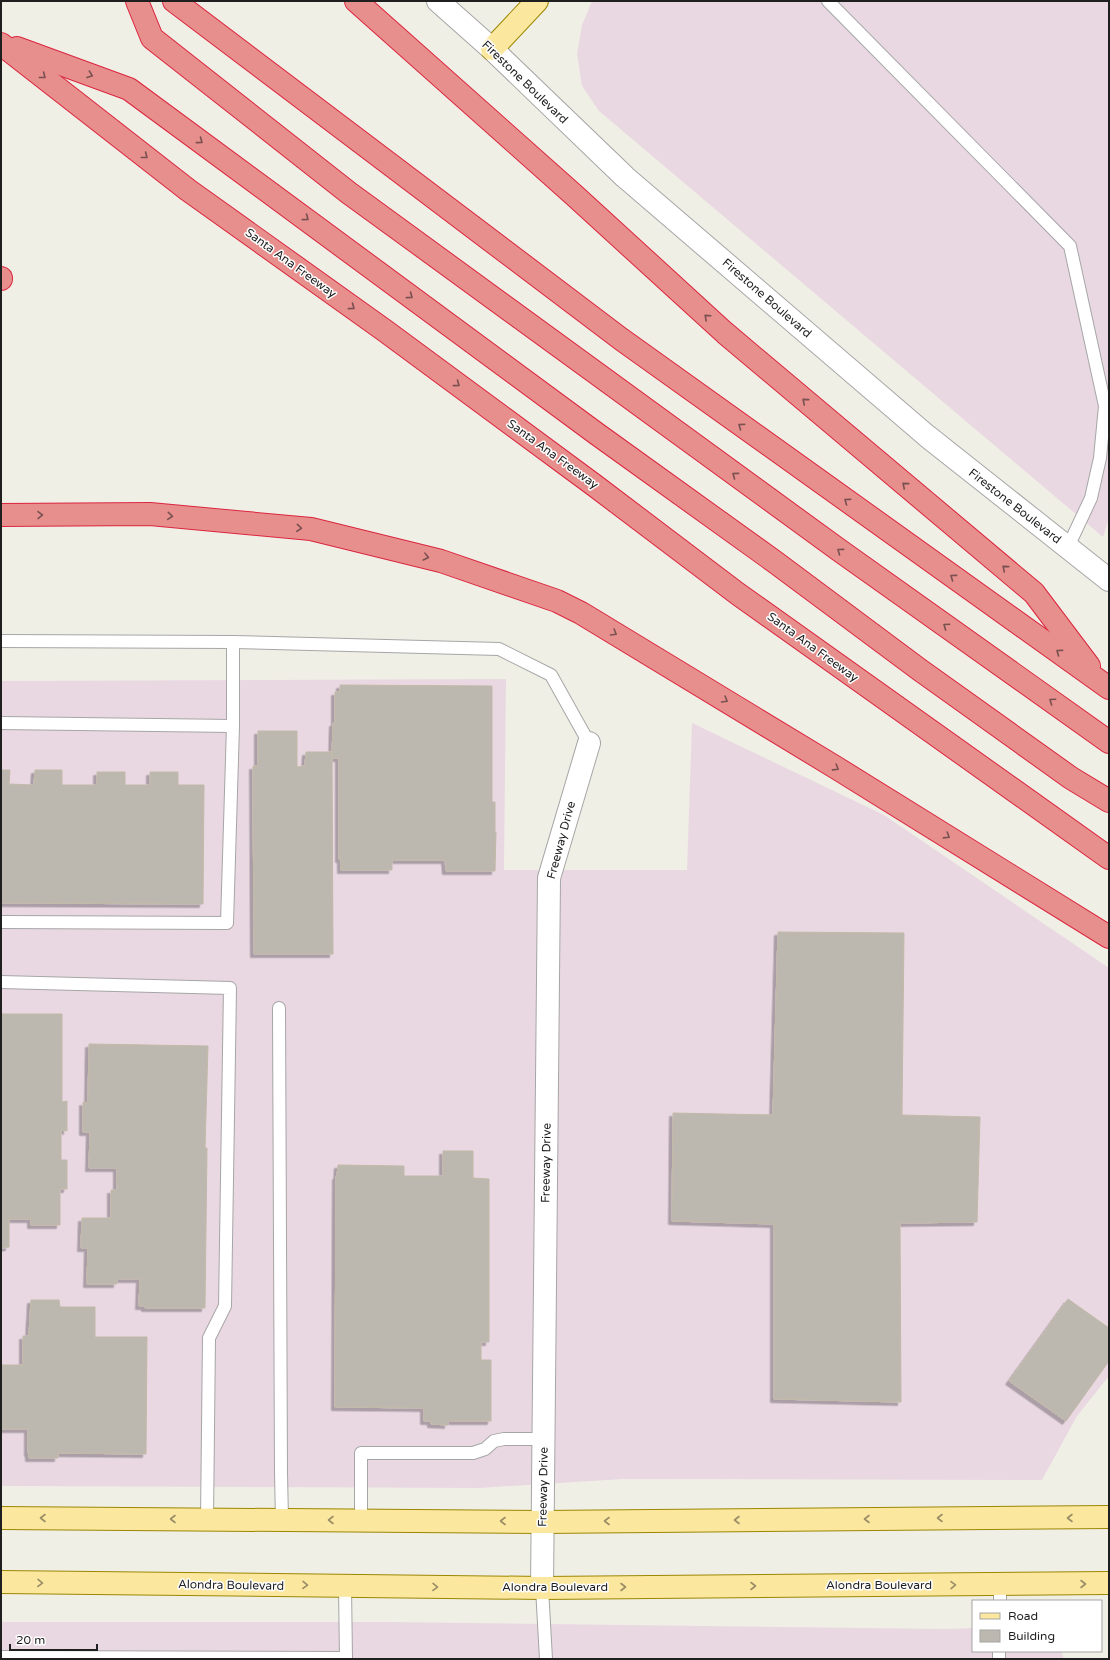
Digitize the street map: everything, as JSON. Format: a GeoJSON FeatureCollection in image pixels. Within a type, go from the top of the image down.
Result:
{"type":"FeatureCollection","features":[{"type":"Feature","properties":{"kind":"highway"},"geometry":{"type":"LineString","coordinates":[[137,1],[152,38],[349,193],[838,550],[1109,742]]}},
{"type":"Feature","properties":{"kind":"highway"},"geometry":{"type":"LineString","coordinates":[[174,1],[621,339],[1105,686]]}},
{"type":"Feature","properties":{"kind":"highway"},"geometry":{"type":"LineString","coordinates":[[356,1],[574,195],[725,333],[1034,593],[1105,686]]}},
{"type":"Feature","properties":{"kind":"highway"},"geometry":{"type":"LineString","coordinates":[[1,43],[129,89],[597,434],[775,562],[920,670],[1071,778],[1109,801]]}},
{"type":"Feature","properties":{"kind":"highway","name":"Santa Ana Freeway"},"geometry":{"type":"LineString","coordinates":[[1,43],[188,190],[499,414],[738,594],[1109,858]]}},
{"type":"Feature","properties":{"kind":"highway"},"geometry":{"type":"LineString","coordinates":[[1,515],[150,514],[311,529],[442,561],[557,601],[581,613],[821,759],[1109,937]]}},
{"type":"Feature","properties":{"kind":"main road"},"geometry":{"type":"LineString","coordinates":[[492,49],[537,1]]}},
{"type":"Feature","properties":{"kind":"main road"},"geometry":{"type":"LineString","coordinates":[[1,1518],[542,1522],[1109,1517]]}},
{"type":"Feature","properties":{"kind":"main road","name":"Alondra Boulevard"},"geometry":{"type":"LineString","coordinates":[[1,1582],[1000,1593],[1109,1584]]}},
{"type":"Feature","properties":{"kind":"street","name":"Firestone Boulevard"},"geometry":{"type":"LineString","coordinates":[[438,1],[492,49],[625,178],[927,436],[1109,580]]}},
{"type":"Feature","properties":{"kind":"street","name":"Freeway Drive"},"geometry":{"type":"LineString","coordinates":[[542,1588],[549,878],[589,744]]}},
{"type":"Feature","properties":{"kind":"lane"},"geometry":{"type":"LineString","coordinates":[[828,1],[1070,246],[1105,406],[1100,458],[1090,498],[1068,547]]}},
{"type":"Feature","properties":{"kind":"lane"},"geometry":{"type":"LineString","coordinates":[[1,641],[233,642],[499,649],[551,675],[589,744]]}},
{"type":"Feature","properties":{"kind":"lane"},"geometry":{"type":"LineString","coordinates":[[1,922],[226,924],[233,726],[233,642]]}},
{"type":"Feature","properties":{"kind":"lane"},"geometry":{"type":"LineString","coordinates":[[1,724],[233,726]]}},
{"type":"Feature","properties":{"kind":"lane"},"geometry":{"type":"LineString","coordinates":[[1,982],[230,988],[225,1306],[209,1338],[207,1519]]}},
{"type":"Feature","properties":{"kind":"lane"},"geometry":{"type":"LineString","coordinates":[[279,1008],[280,1458],[282,1520]]}},
{"type":"Feature","properties":{"kind":"lane"},"geometry":{"type":"LineString","coordinates":[[361,1520],[361,1453],[473,1453],[485,1449],[494,1441],[504,1439],[544,1439]]}},
{"type":"Feature","properties":{"kind":"lane"},"geometry":{"type":"LineString","coordinates":[[1,1657],[346,1659],[345,1586]]}},
{"type":"Feature","properties":{"kind":"lane"},"geometry":{"type":"LineString","coordinates":[[542,1588],[546,1659]]}},
{"type":"Feature","properties":{"kind":"shaded area"},"geometry":{"type":"Polygon","coordinates":[[[592,1],[1109,1],[1109,518],[1103,537],[599,111],[582,86],[577,54],[582,25],[592,1]]]}},
{"type":"Feature","properties":{"kind":"shaded area"},"geometry":{"type":"Polygon","coordinates":[[[506,679],[504,870],[687,870],[692,723],[884,815],[1109,968],[1109,1376],[1077,1416],[1042,1480],[623,1479],[479,1488],[1,1486],[1,681],[506,679]]]}},
{"type":"Feature","properties":{"kind":"shaded area"},"geometry":{"type":"Polygon","coordinates":[[[1,1622],[388,1622],[947,1629],[972,1628],[972,1652],[1061,1652],[1064,1659],[1,1659],[1,1622]]]}},
{"type":"Feature","properties":{"kind":"building"},"geometry":{"type":"Polygon","coordinates":[[[340,685],[492,686],[492,802],[495,802],[495,871],[446,871],[445,860],[392,860],[392,870],[341,870],[341,859],[339,859],[339,758],[332,758],[333,723],[335,723],[335,692],[340,692],[340,685]]]}},
{"type":"Feature","properties":{"kind":"building"},"geometry":{"type":"Polygon","coordinates":[[[258,731],[297,731],[297,767],[305,766],[306,752],[332,752],[333,954],[254,954],[253,766],[258,766],[258,731]]]}},
{"type":"Feature","properties":{"kind":"building"},"geometry":{"type":"Polygon","coordinates":[[[1,770],[10,770],[9,784],[34,785],[35,770],[62,770],[62,785],[97,785],[97,772],[125,772],[125,785],[150,785],[150,772],[178,772],[178,785],[204,785],[203,904],[1,903],[1,770]]]}},
{"type":"Feature","properties":{"kind":"building"},"geometry":{"type":"Polygon","coordinates":[[[778,932],[904,933],[902,1115],[980,1117],[977,1222],[900,1223],[901,1402],[774,1399],[774,1224],[672,1221],[673,1113],[773,1115],[778,932]]]}},
{"type":"Feature","properties":{"kind":"building"},"geometry":{"type":"Polygon","coordinates":[[[1,1014],[62,1014],[62,1102],[67,1101],[67,1131],[61,1130],[61,1160],[67,1160],[67,1189],[60,1189],[60,1225],[31,1225],[31,1219],[9,1219],[9,1247],[3,1248],[1,1248],[1,1014]]]}},
{"type":"Feature","properties":{"kind":"building"},"geometry":{"type":"Polygon","coordinates":[[[89,1044],[208,1046],[205,1148],[207,1148],[205,1308],[145,1308],[145,1306],[139,1306],[140,1279],[117,1279],[117,1284],[87,1284],[88,1248],[81,1248],[82,1218],[111,1218],[111,1190],[117,1190],[117,1168],[89,1168],[90,1132],[83,1132],[83,1102],[88,1103],[89,1044]]]}},
{"type":"Feature","properties":{"kind":"building"},"geometry":{"type":"Polygon","coordinates":[[[443,1151],[473,1151],[473,1178],[489,1179],[489,1342],[481,1342],[481,1360],[491,1360],[491,1421],[448,1421],[448,1425],[431,1424],[431,1421],[424,1421],[424,1408],[335,1407],[336,1176],[337,1177],[338,1165],[404,1166],[404,1176],[443,1176],[443,1151]]]}},
{"type":"Feature","properties":{"kind":"building"},"geometry":{"type":"Polygon","coordinates":[[[1068,1299],[1109,1328],[1109,1361],[1066,1421],[1009,1381],[1068,1299]]]}},
{"type":"Feature","properties":{"kind":"building"},"geometry":{"type":"Polygon","coordinates":[[[31,1300],[59,1300],[60,1307],[95,1307],[95,1337],[147,1337],[146,1454],[58,1453],[58,1458],[29,1458],[28,1429],[1,1429],[1,1365],[23,1365],[23,1336],[29,1336],[31,1300]]]}}]}
